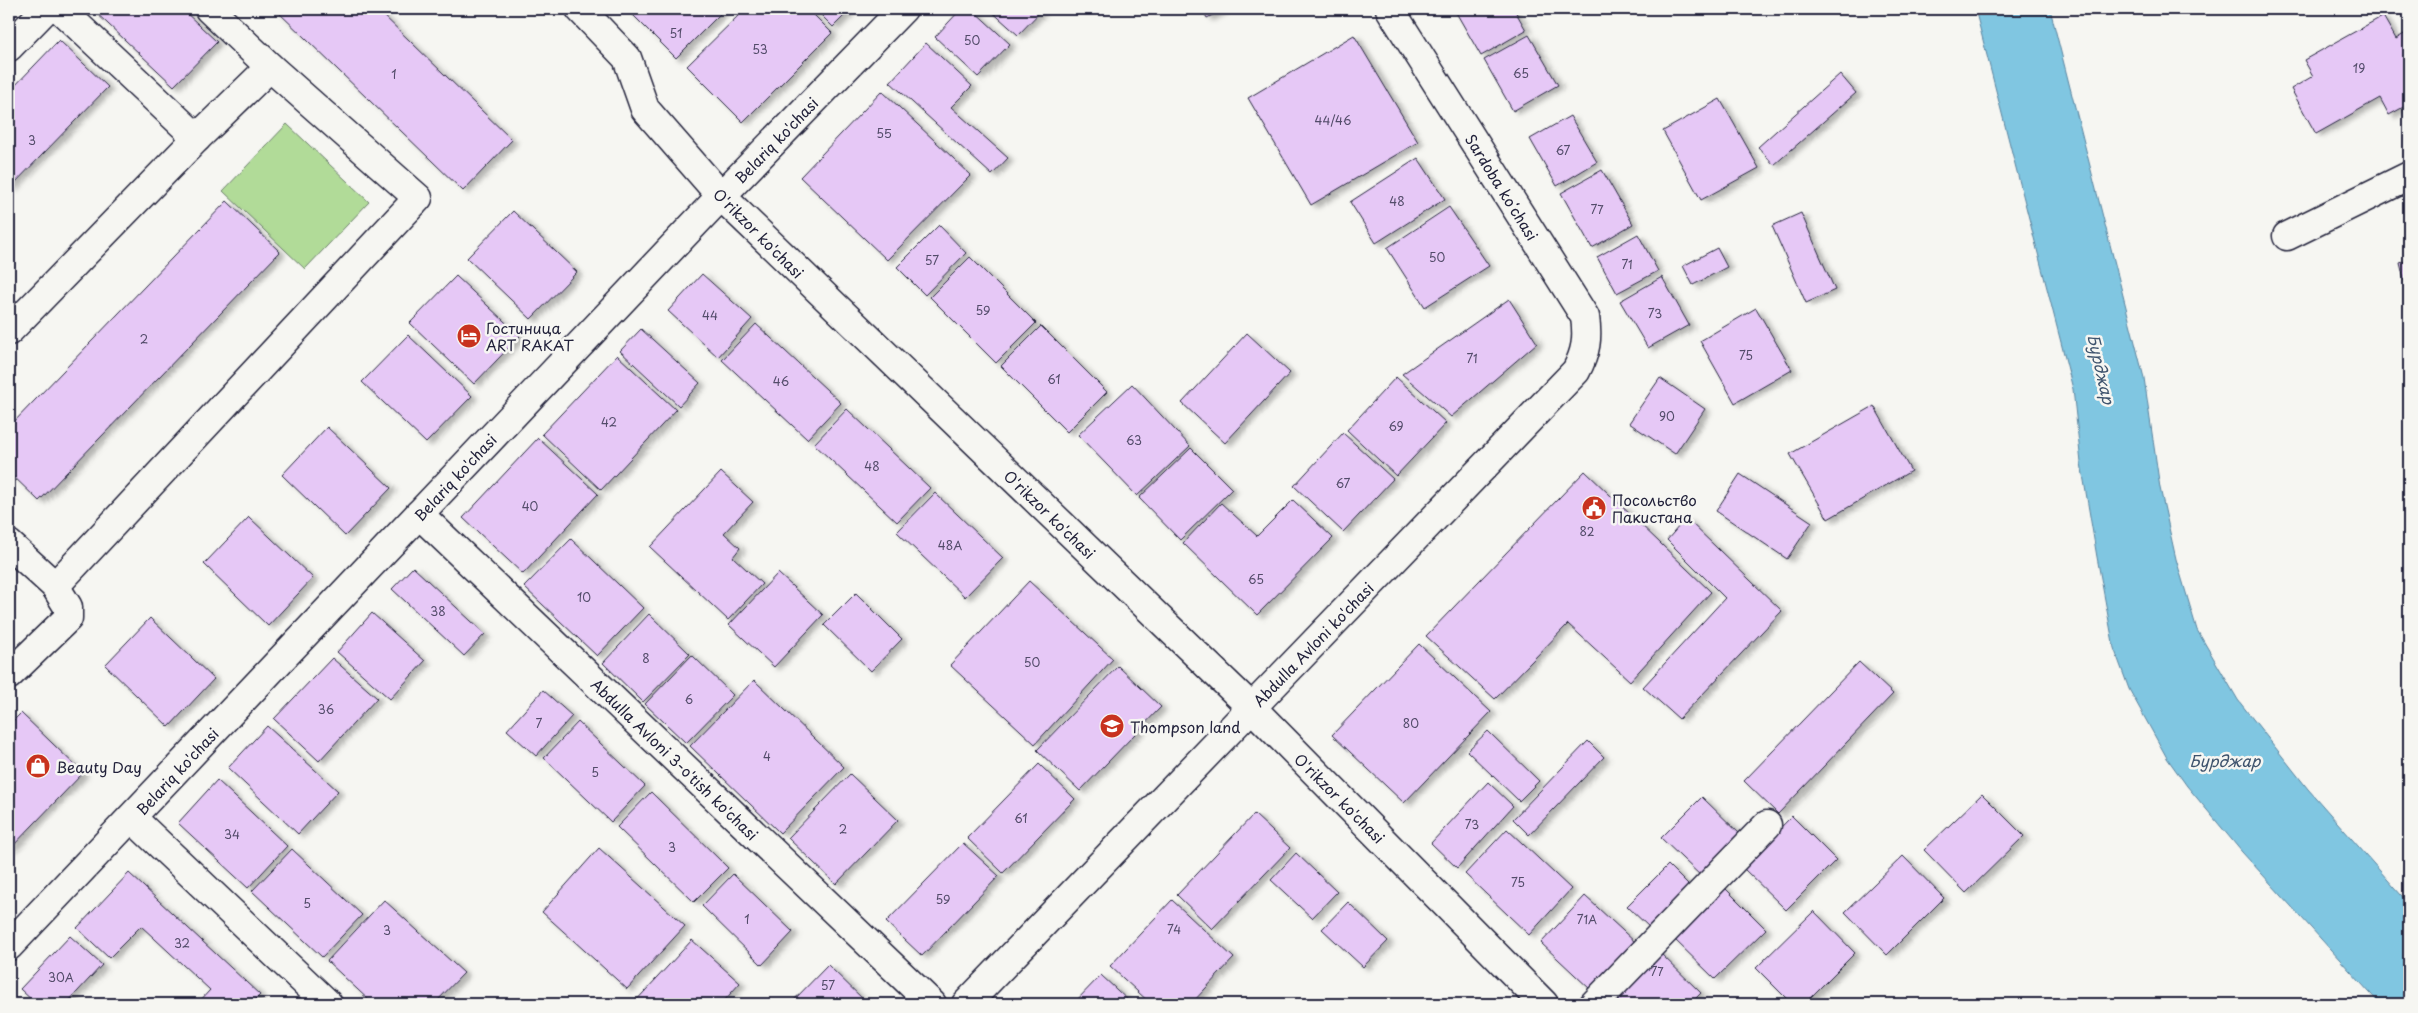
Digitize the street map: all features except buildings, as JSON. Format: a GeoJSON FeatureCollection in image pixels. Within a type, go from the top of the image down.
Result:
{"type":"FeatureCollection","features":[{"type":"Feature","properties":{"kind":"street"},"geometry":{"type":"LineString","coordinates":[[9,47],[46,9]]}},
{"type":"Feature","properties":{"kind":"street"},"geometry":{"type":"LineString","coordinates":[[60,9],[197,138]]}},
{"type":"Feature","properties":{"kind":"street"},"geometry":{"type":"LineString","coordinates":[[55,586],[418,198],[270,67],[209,9]]}},
{"type":"Feature","properties":{"kind":"street","name":"O'rikzor ko'chasi"},"geometry":{"type":"LineString","coordinates":[[580,9],[627,58],[645,109],[721,196],[1252,708],[1544,1004]]}},
{"type":"Feature","properties":{"kind":"street","name":"Belariq ko'chasi"},"geometry":{"type":"LineString","coordinates":[[9,946],[721,196],[903,9]]}},
{"type":"Feature","properties":{"kind":"street","name":"Sardoba koʻchasi"},"geometry":{"type":"LineString","coordinates":[[1390,9],[1585,317],[1587,344],[1576,371]]}},
{"type":"Feature","properties":{"kind":"street"},"geometry":{"type":"LineString","coordinates":[[9,331],[197,138],[270,67]]}},
{"type":"Feature","properties":{"kind":"street"},"geometry":{"type":"LineString","coordinates":[[2287,236],[2409,176]]}},
{"type":"Feature","properties":{"kind":"street","name":"Abdulla Avloni ko'chasi"},"geometry":{"type":"LineString","coordinates":[[966,1004],[1576,371]]}},
{"type":"Feature","properties":{"kind":"street","name":"Abdulla Avloni 3-o'tish ko'chasi"},"geometry":{"type":"LineString","coordinates":[[419,514],[932,1004]]}},
{"type":"Feature","properties":{"kind":"street"},"geometry":{"type":"LineString","coordinates":[[9,544],[55,586],[68,607],[68,618],[9,675]]}},
{"type":"Feature","properties":{"kind":"street"},"geometry":{"type":"LineString","coordinates":[[132,818],[328,1004]]}},
{"type":"Feature","properties":{"kind":"street"},"geometry":{"type":"LineString","coordinates":[[1594,1004],[1767,825]]}},
{"type":"Feature","properties":{"kind":"green space"},"geometry":{"type":"Polygon","coordinates":[[[287,124],[369,202],[305,269],[223,191],[287,124]]]}},
{"type":"Feature","properties":{"kind":"water","name":"Бурджар"},"geometry":{"type":"Polygon","coordinates":[[[1975,9],[2050,9],[2144,378],[2160,488],[2176,559],[2197,630],[2238,700],[2308,789],[2409,904],[2409,1004],[2380,1004],[2242,852],[2187,786],[2167,758],[2129,689],[2114,648],[2097,557],[2081,463],[2073,389],[1975,9]]]}},
{"type":"Feature","properties":{"kind":"place","name":"Гостиница ART RAKAT"},"geometry":{"type":"Point","coordinates":[469,336]}},
{"type":"Feature","properties":{"kind":"place","name":"Посольство Пакистана"},"geometry":{"type":"Point","coordinates":[1594,508]}},
{"type":"Feature","properties":{"kind":"place","name":"Thompson land"},"geometry":{"type":"Point","coordinates":[1112,726]}},
{"type":"Feature","properties":{"kind":"place","name":"Beauty Day"},"geometry":{"type":"Point","coordinates":[38,766]}}]}
